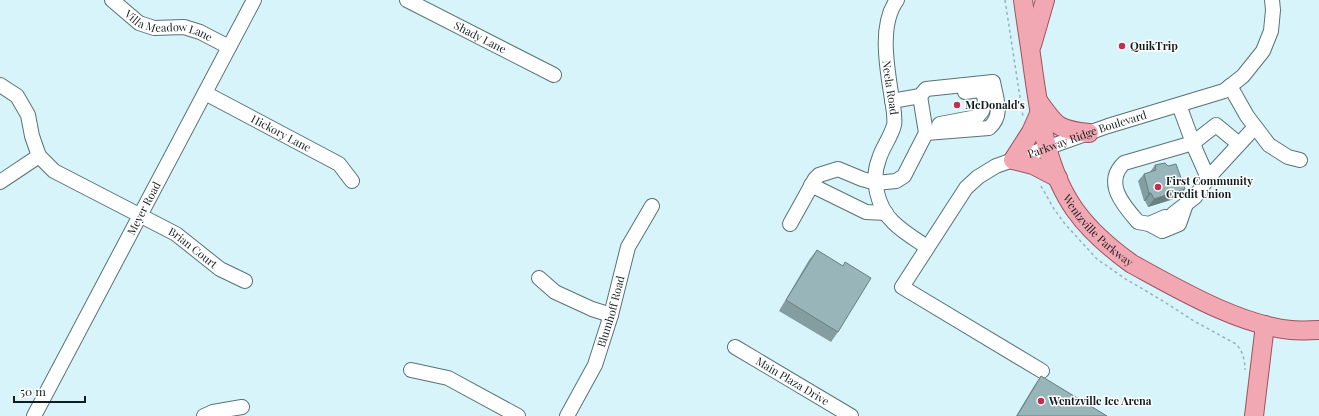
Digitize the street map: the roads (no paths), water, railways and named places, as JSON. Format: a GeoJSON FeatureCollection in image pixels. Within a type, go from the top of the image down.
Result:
{"type":"FeatureCollection","features":[{"type":"Feature","properties":{"kind":"main road","name":"Wentzville Parkway"},"geometry":{"type":"LineString","coordinates":[[1023,0],[1038,107],[1048,148],[1058,178],[1076,210],[1094,232],[1126,260],[1216,308],[1265,325],[1291,330],[1319,330]]}},
{"type":"Feature","properties":{"kind":"main road"},"geometry":{"type":"LineString","coordinates":[[1031,51],[1045,0]]}},
{"type":"Feature","properties":{"kind":"main road"},"geometry":{"type":"LineString","coordinates":[[1058,178],[1033,165],[1013,160],[1026,140],[1038,107],[1057,125],[1071,131],[1089,133]]}},
{"type":"Feature","properties":{"kind":"main road"},"geometry":{"type":"LineString","coordinates":[[1254,416],[1265,325]]}},
{"type":"Feature","properties":{"kind":"street","name":"Villa Meadow Lane"},"geometry":{"type":"LineString","coordinates":[[112,0],[139,23],[154,28],[184,28],[200,32],[229,48]]}},
{"type":"Feature","properties":{"kind":"street","name":"Meyer Road"},"geometry":{"type":"LineString","coordinates":[[34,416],[254,0]]}},
{"type":"Feature","properties":{"kind":"street","name":"Shady Lane"},"geometry":{"type":"LineString","coordinates":[[406,0],[554,75]]}},
{"type":"Feature","properties":{"kind":"street","name":"Neela Road"},"geometry":{"type":"LineString","coordinates":[[897,0],[889,14],[885,42],[894,125],[879,159],[876,172],[876,190],[882,208],[891,221],[927,247]]}},
{"type":"Feature","properties":{"kind":"street","name":"Parkway Ridge Boulevard"},"geometry":{"type":"LineString","coordinates":[[1042,371],[902,287],[966,188],[978,177],[996,166],[1089,133],[1224,91],[1243,76],[1263,51],[1272,26],[1274,10],[1272,0]]}},
{"type":"Feature","properties":{"kind":"street"},"geometry":{"type":"LineString","coordinates":[[892,101],[923,93],[993,82],[998,112],[996,122],[989,128],[930,133]]}},
{"type":"Feature","properties":{"kind":"street"},"geometry":{"type":"LineString","coordinates":[[0,85],[17,96],[28,115],[32,136],[39,156],[0,182]]}},
{"type":"Feature","properties":{"kind":"street"},"geometry":{"type":"LineString","coordinates":[[1230,86],[1246,116],[1269,145],[1288,157],[1300,160]]}},
{"type":"Feature","properties":{"kind":"street","name":"Hickory Lane"},"geometry":{"type":"LineString","coordinates":[[205,93],[339,164],[352,181]]}},
{"type":"Feature","properties":{"kind":"street"},"geometry":{"type":"LineString","coordinates":[[790,224],[815,179],[819,175],[838,169],[876,183],[896,181],[904,176],[930,133],[923,93]]}},
{"type":"Feature","properties":{"kind":"street"},"geometry":{"type":"LineString","coordinates":[[1179,104],[1193,144],[1208,178]]}},
{"type":"Feature","properties":{"kind":"street"},"geometry":{"type":"LineString","coordinates":[[1186,204],[1179,224],[1162,231],[1149,224],[1138,222],[1125,208],[1116,193],[1115,181],[1118,169],[1124,163],[1193,144],[1216,125],[1239,144]]}},
{"type":"Feature","properties":{"kind":"street"},"geometry":{"type":"LineString","coordinates":[[1149,224],[1169,216],[1195,197],[1208,178],[1255,127]]}},
{"type":"Feature","properties":{"kind":"street","name":"Brian Court"},"geometry":{"type":"LineString","coordinates":[[39,156],[54,171],[176,234],[220,269],[245,281]]}},
{"type":"Feature","properties":{"kind":"street"},"geometry":{"type":"LineString","coordinates":[[812,185],[866,212],[886,212]]}},
{"type":"Feature","properties":{"kind":"street","name":"Blumhoff Road"},"geometry":{"type":"LineString","coordinates":[[567,416],[595,365],[611,315],[628,247],[652,206]]}},
{"type":"Feature","properties":{"kind":"street"},"geometry":{"type":"LineString","coordinates":[[539,278],[555,292],[592,309],[611,315]]}},
{"type":"Feature","properties":{"kind":"street","name":"Main Plaza Drive"},"geometry":{"type":"LineString","coordinates":[[735,346],[851,416]]}},
{"type":"Feature","properties":{"kind":"street"},"geometry":{"type":"LineString","coordinates":[[411,370],[448,378],[518,416]]}},
{"type":"Feature","properties":{"kind":"street"},"geometry":{"type":"LineString","coordinates":[[204,416],[213,412],[242,407]]}},
{"type":"Feature","properties":{"kind":"place","name":"QuikTrip"},"geometry":{"type":"Point","coordinates":[1122,46]}},
{"type":"Feature","properties":{"kind":"place","name":"McDonald's"},"geometry":{"type":"Point","coordinates":[957,105]}},
{"type":"Feature","properties":{"kind":"place","name":"First Community Credit Union"},"geometry":{"type":"Point","coordinates":[1158,187]}},
{"type":"Feature","properties":{"kind":"place","name":"Wentzville Ice Arena"},"geometry":{"type":"Point","coordinates":[1041,401]}}]}
